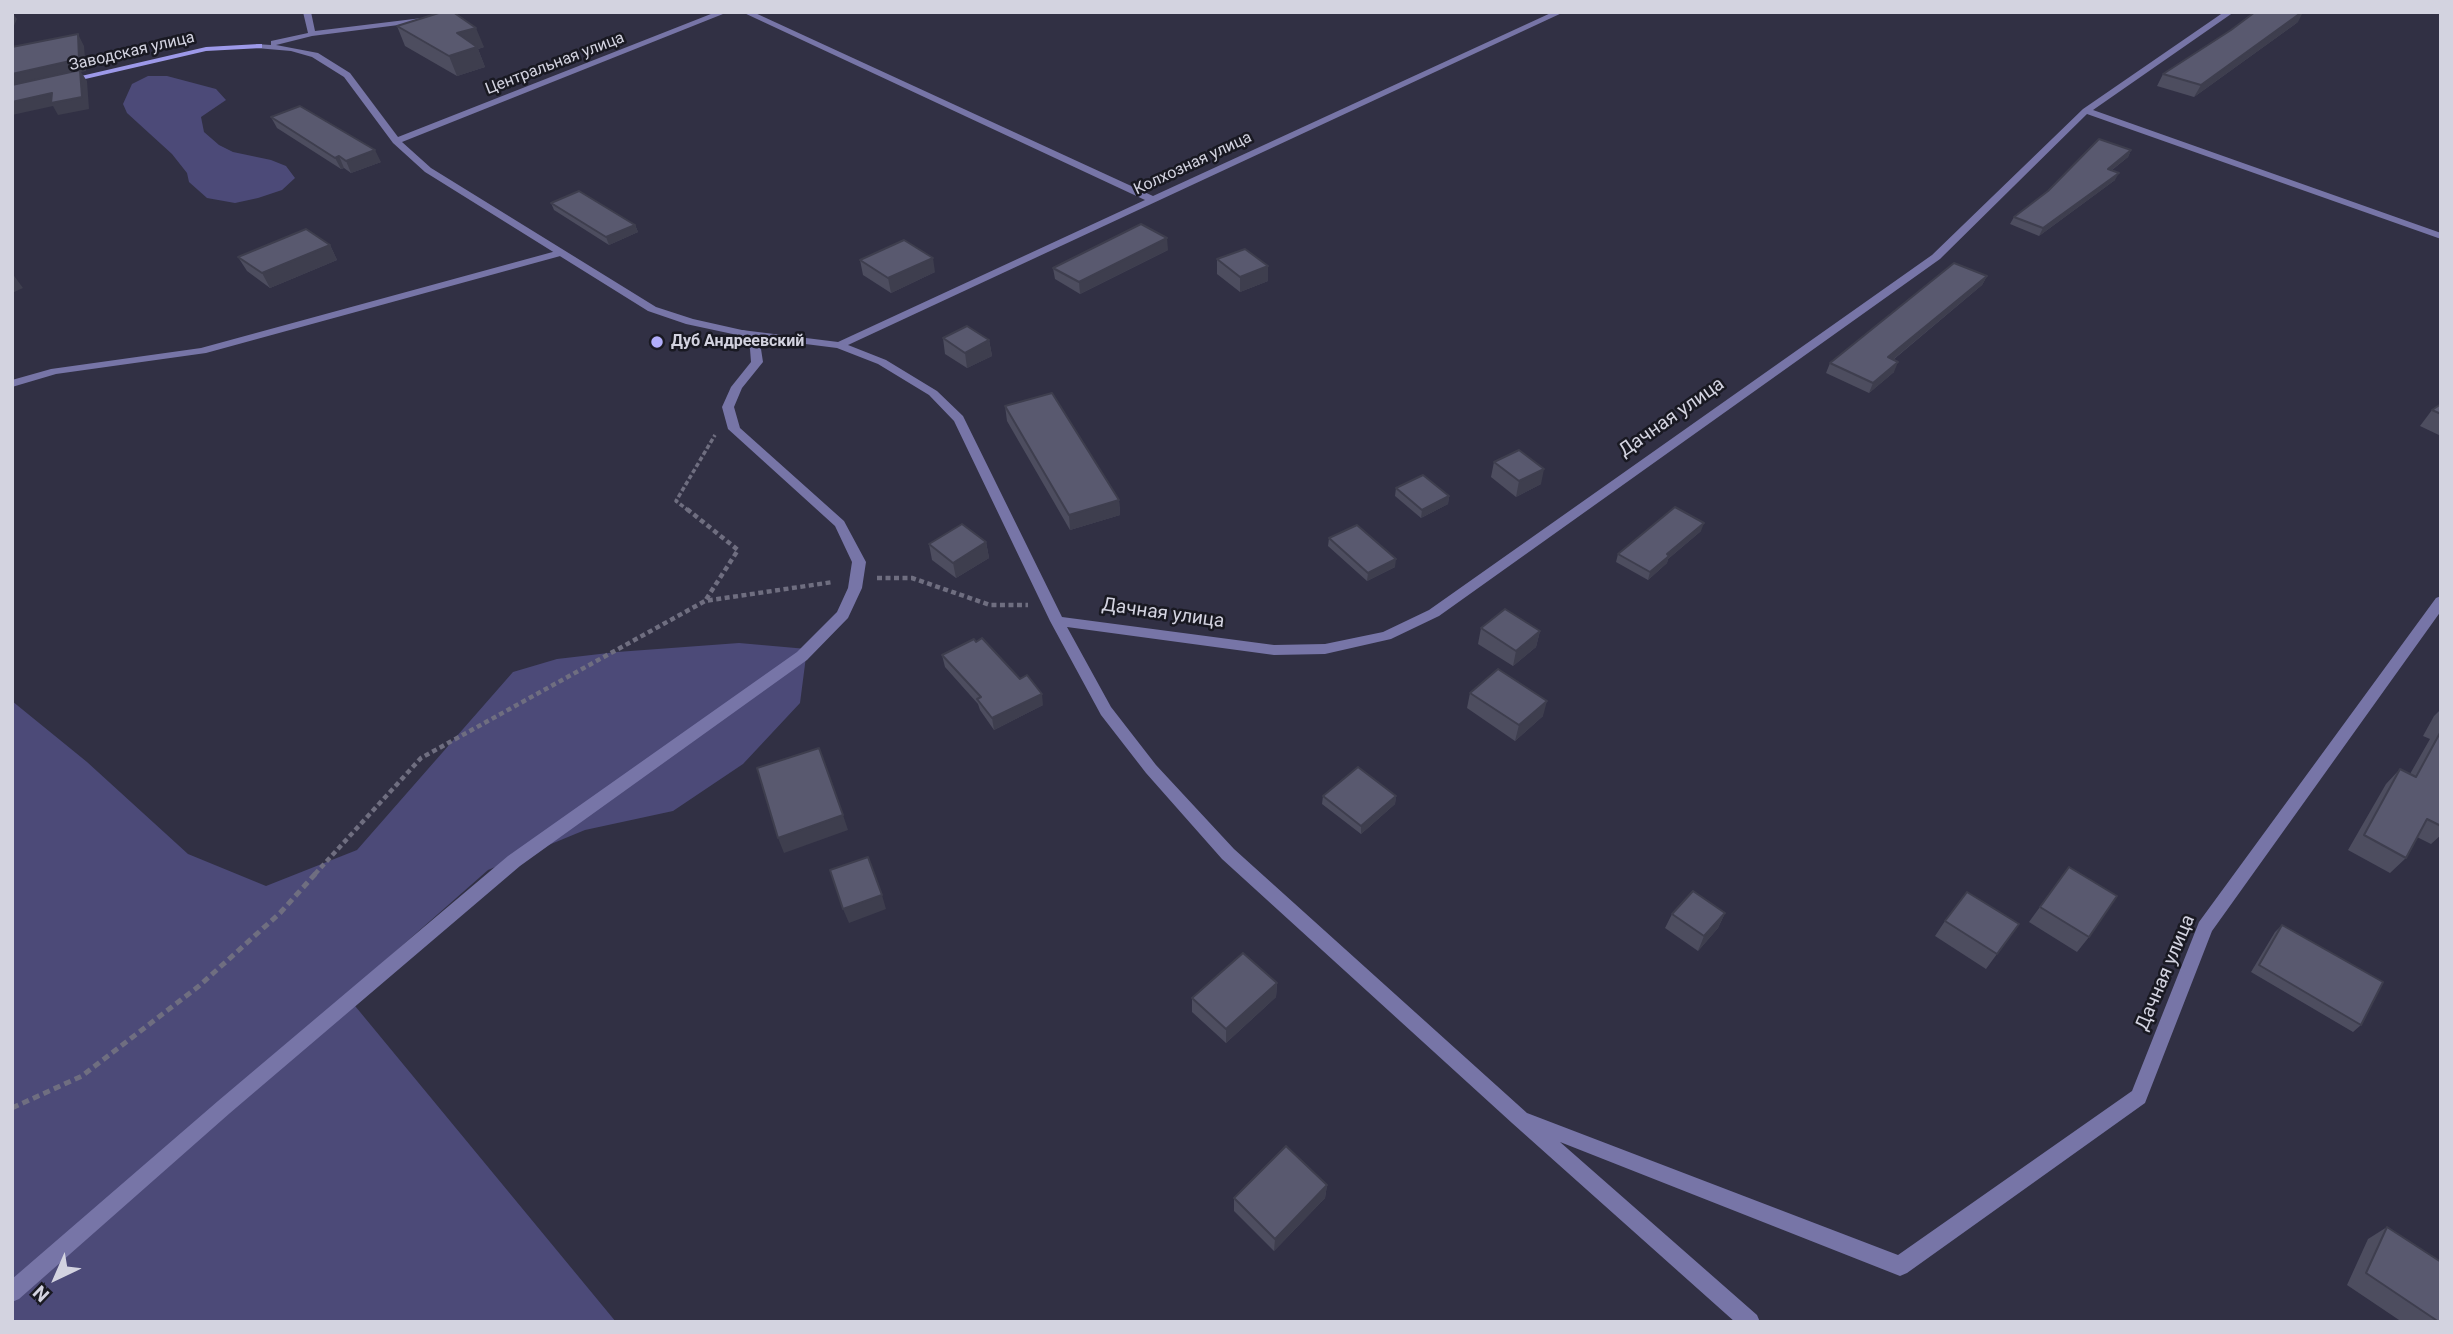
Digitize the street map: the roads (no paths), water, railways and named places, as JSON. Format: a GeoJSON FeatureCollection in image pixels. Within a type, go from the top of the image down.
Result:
{"type":"FeatureCollection","features":[{"type":"Feature","properties":{"kind":"street"},"geometry":{"type":"LineString","coordinates":[[307,12],[312,34]]}},
{"type":"Feature","properties":{"kind":"street"},"geometry":{"type":"LineString","coordinates":[[259,46],[312,34],[422,20],[455,12]]}},
{"type":"Feature","properties":{"kind":"street","name":"Центральная улица"},"geometry":{"type":"LineString","coordinates":[[396,141],[724,12]]}},
{"type":"Feature","properties":{"kind":"street"},"geometry":{"type":"LineString","coordinates":[[746,12],[1153,200]]}},
{"type":"Feature","properties":{"kind":"street","name":"Колхозная улица"},"geometry":{"type":"LineString","coordinates":[[839,345],[1560,12]]}},
{"type":"Feature","properties":{"kind":"street","name":"Дачная улица"},"geometry":{"type":"LineString","coordinates":[[1057,621],[1274,650],[1299,650],[1325,649],[1386,636],[1434,613],[1936,257],[2086,111],[2230,12]]}},
{"type":"Feature","properties":{"kind":"street"},"geometry":{"type":"LineString","coordinates":[[259,46],[291,49],[315,55],[347,75],[396,141],[428,170],[652,309],[690,322],[742,333],[839,345],[883,362],[933,393],[959,419],[1057,621],[1106,711],[1151,769],[1228,855],[1750,1322]]}},
{"type":"Feature","properties":{"kind":"street","name":"Заводская улица"},"geometry":{"type":"LineString","coordinates":[[64,81],[206,50],[259,46]]}},
{"type":"Feature","properties":{"kind":"street"},"geometry":{"type":"LineString","coordinates":[[2086,111],[2441,236]]}},
{"type":"Feature","properties":{"kind":"street"},"geometry":{"type":"LineString","coordinates":[[12,384],[55,371],[202,351],[560,253]]}},
{"type":"Feature","properties":{"kind":"street"},"geometry":{"type":"LineString","coordinates":[[12,1292],[224,1107],[514,861],[802,656],[842,615],[855,588],[859,562],[840,524],[734,429],[728,407],[737,387],[757,362],[755,349],[742,333]]}},
{"type":"Feature","properties":{"kind":"street","name":"Дачная улица"},"geometry":{"type":"LineString","coordinates":[[1518,1117],[1900,1266],[2139,1097],[2205,927],[2441,601]]}},
{"type":"Feature","properties":{"kind":"place","name":"Дуб Андреевский"},"geometry":{"type":"Point","coordinates":[657,342]}}]}
